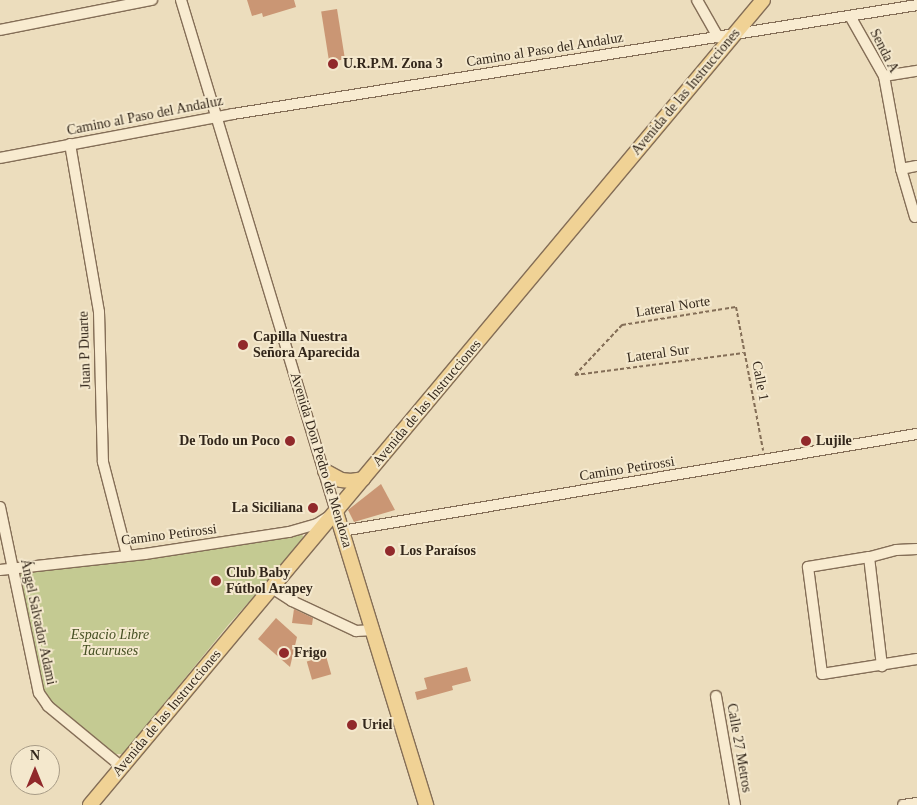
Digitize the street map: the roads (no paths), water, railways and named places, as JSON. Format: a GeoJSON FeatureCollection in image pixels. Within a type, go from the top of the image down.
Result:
{"type":"FeatureCollection","features":[{"type":"Feature","properties":{"kind":"main road","name":"Avenida de las Instrucciones"},"geometry":{"type":"LineString","coordinates":[[90,805],[763,0]]}},
{"type":"Feature","properties":{"kind":"main road"},"geometry":{"type":"LineString","coordinates":[[325,472],[341,480],[351,482],[364,479]]}},
{"type":"Feature","properties":{"kind":"main road","name":"Avenida Don Pedro de Mendoza"},"geometry":{"type":"LineString","coordinates":[[336,512],[374,630],[426,805]]}},
{"type":"Feature","properties":{"kind":"main road"},"geometry":{"type":"LineString","coordinates":[[316,536],[344,537]]}},
{"type":"Feature","properties":{"kind":"street"},"geometry":{"type":"LineString","coordinates":[[0,30],[152,0]]}},
{"type":"Feature","properties":{"kind":"street","name":"Avenida Don Pedro de Mendoza"},"geometry":{"type":"LineString","coordinates":[[182,0],[336,512]]}},
{"type":"Feature","properties":{"kind":"street"},"geometry":{"type":"LineString","coordinates":[[697,0],[718,36]]}},
{"type":"Feature","properties":{"kind":"street","name":"Camino al Paso del Andaluz"},"geometry":{"type":"LineString","coordinates":[[0,158],[218,116],[917,5]]}},
{"type":"Feature","properties":{"kind":"street","name":"Senda A"},"geometry":{"type":"LineString","coordinates":[[850,16],[884,76],[901,169],[915,217]]}},
{"type":"Feature","properties":{"kind":"street"},"geometry":{"type":"LineString","coordinates":[[884,76],[917,71]]}},
{"type":"Feature","properties":{"kind":"street","name":"Juan P Duarte"},"geometry":{"type":"LineString","coordinates":[[70,144],[99,312],[103,462],[127,555]]}},
{"type":"Feature","properties":{"kind":"street"},"geometry":{"type":"LineString","coordinates":[[901,169],[917,166]]}},
{"type":"Feature","properties":{"kind":"street","name":"Camino Petirossi"},"geometry":{"type":"LineString","coordinates":[[344,537],[765,458],[917,434]]}},
{"type":"Feature","properties":{"kind":"street","name":"Ángel Salvador Adami"},"geometry":{"type":"LineString","coordinates":[[0,507],[39,693],[48,706],[122,767]]}},
{"type":"Feature","properties":{"kind":"street","name":"Camino Petirossi"},"geometry":{"type":"LineString","coordinates":[[0,570],[127,555],[289,532],[317,524],[336,512]]}},
{"type":"Feature","properties":{"kind":"street"},"geometry":{"type":"LineString","coordinates":[[917,550],[896,550],[869,557],[808,567],[822,674],[882,666],[917,658]]}},
{"type":"Feature","properties":{"kind":"street"},"geometry":{"type":"LineString","coordinates":[[869,557],[882,666]]}},
{"type":"Feature","properties":{"kind":"street"},"geometry":{"type":"LineString","coordinates":[[272,588],[292,601],[356,631],[374,630]]}},
{"type":"Feature","properties":{"kind":"street","name":"Calle 27 Metros"},"geometry":{"type":"LineString","coordinates":[[716,696],[735,805]]}},
{"type":"Feature","properties":{"kind":"street"},"geometry":{"type":"LineString","coordinates":[[903,805],[917,803]]}},
{"type":"Feature","properties":{"kind":"place","name":"U.R.P.M. Zona 3"},"geometry":{"type":"Point","coordinates":[333,64]}},
{"type":"Feature","properties":{"kind":"place","name":"Capilla Nuestra Señora Aparecida"},"geometry":{"type":"Point","coordinates":[243,345]}},
{"type":"Feature","properties":{"kind":"place","name":"De Todo un Poco"},"geometry":{"type":"Point","coordinates":[290,441]}},
{"type":"Feature","properties":{"kind":"place","name":"Lujile"},"geometry":{"type":"Point","coordinates":[806,441]}},
{"type":"Feature","properties":{"kind":"place","name":"La Siciliana"},"geometry":{"type":"Point","coordinates":[313,508]}},
{"type":"Feature","properties":{"kind":"place","name":"Los Paraísos"},"geometry":{"type":"Point","coordinates":[390,551]}},
{"type":"Feature","properties":{"kind":"place","name":"Club Baby Fútbol Arapey"},"geometry":{"type":"Point","coordinates":[216,581]}},
{"type":"Feature","properties":{"kind":"place","name":"Frigo"},"geometry":{"type":"Point","coordinates":[284,653]}},
{"type":"Feature","properties":{"kind":"place","name":"Uriel"},"geometry":{"type":"Point","coordinates":[352,725]}},
{"type":"Feature","properties":{"kind":"park label","name":"Espacio Libre Tacuruses"},"geometry":{"type":"Point","coordinates":[110,644]}}]}
